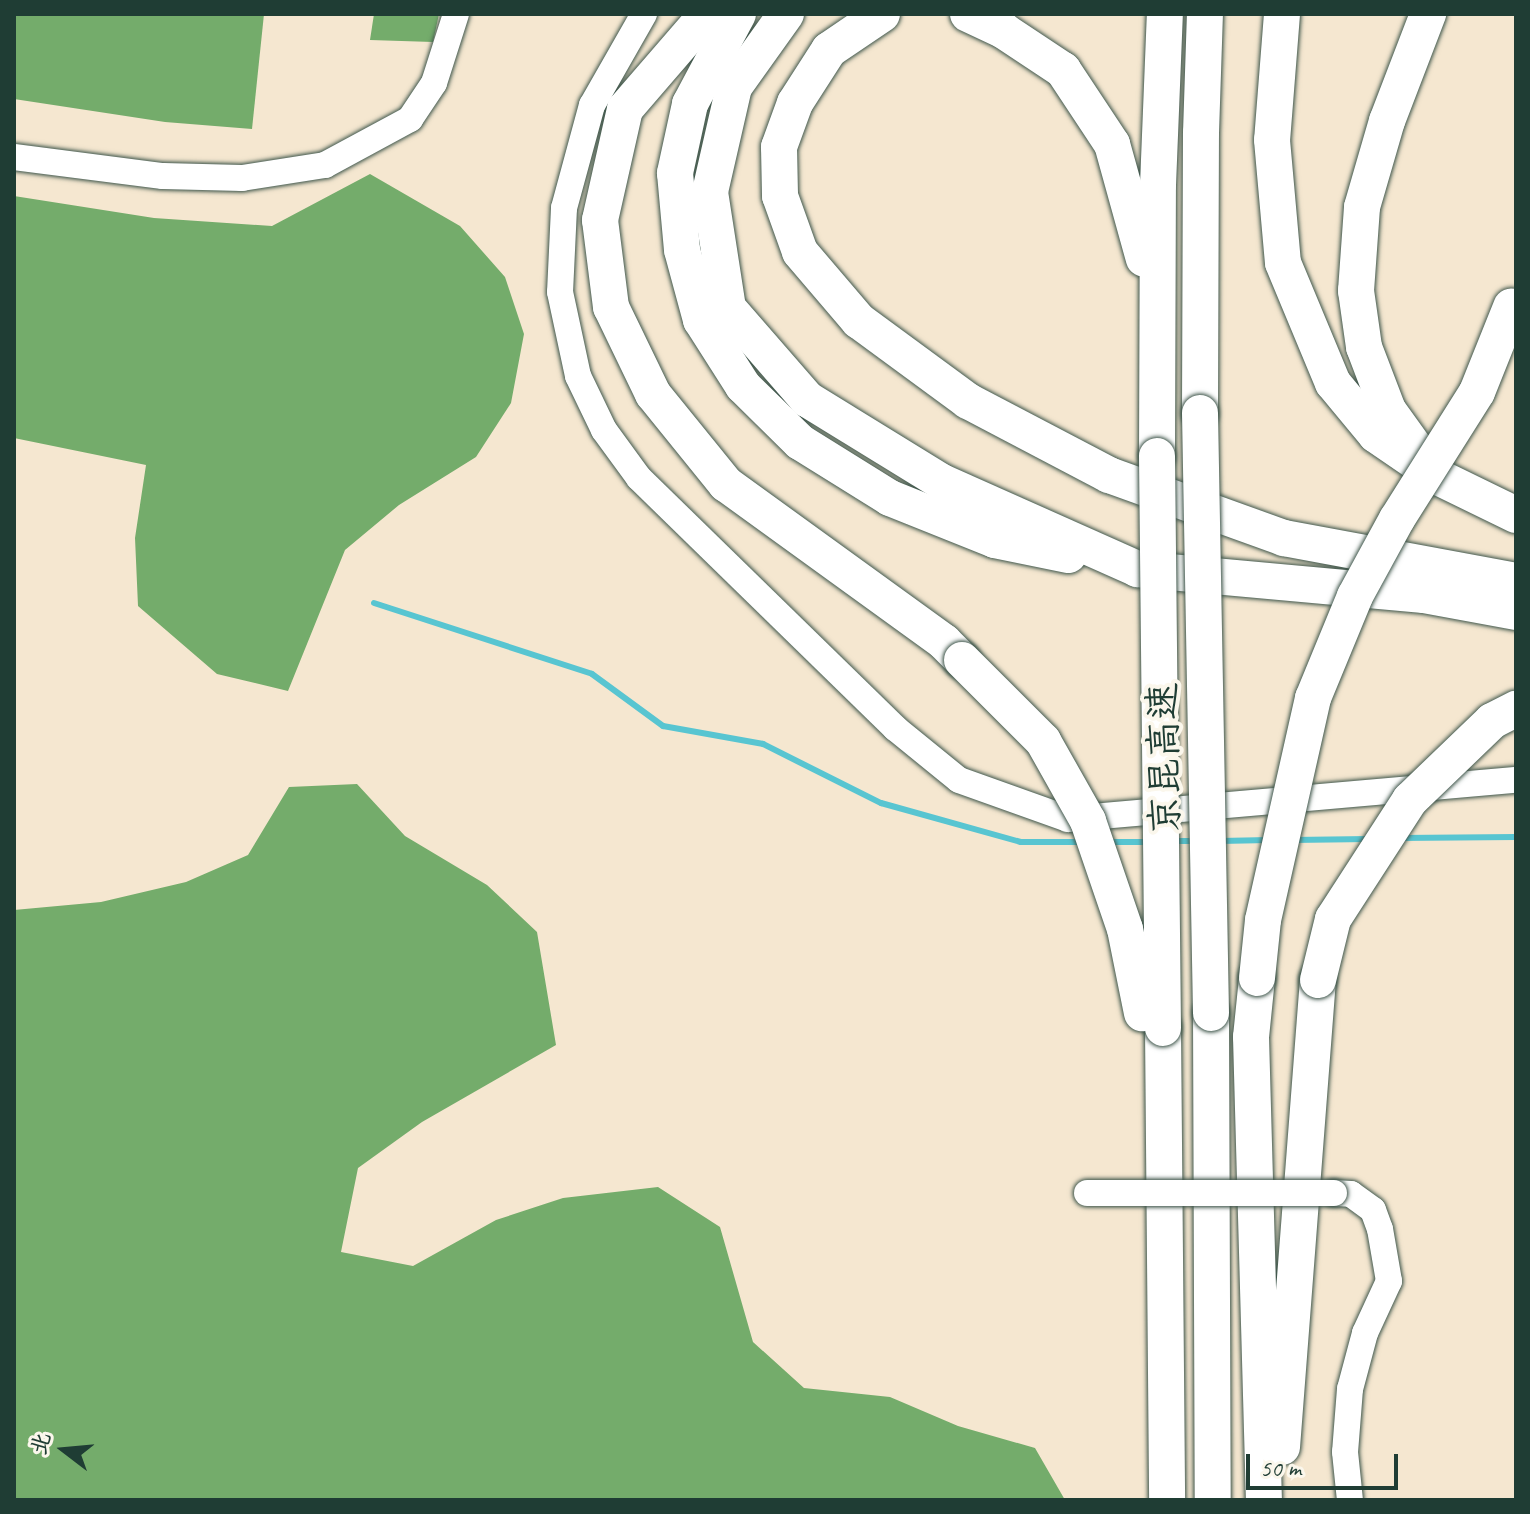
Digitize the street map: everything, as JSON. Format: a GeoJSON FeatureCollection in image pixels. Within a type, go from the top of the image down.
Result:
{"type":"FeatureCollection","features":[{"type":"Feature","properties":{"kind":"highway"},"geometry":{"type":"LineString","coordinates":[[707,14],[625,109],[600,220],[611,307],[653,394],[726,484],[944,642],[1043,741],[1088,821],[1152,1021]]}},
{"type":"Feature","properties":{"kind":"highway"},"geometry":{"type":"LineString","coordinates":[[738,14],[690,104],[675,173],[682,250],[701,320],[743,386],[800,442],[890,498],[995,540],[1137,569],[1424,595],[1516,612]]}},
{"type":"Feature","properties":{"kind":"highway"},"geometry":{"type":"LineString","coordinates":[[786,14],[734,87],[710,192],[728,308],[807,399],[942,482],[1137,569]]}},
{"type":"Feature","properties":{"kind":"highway"},"geometry":{"type":"LineString","coordinates":[[882,14],[829,50],[795,103],[779,147],[780,196],[800,252],[859,321],[968,401],[1109,475],[1284,538],[1516,581]]}},
{"type":"Feature","properties":{"kind":"highway"},"geometry":{"type":"LineString","coordinates":[[968,14],[1004,31],[1063,70],[1112,144],[1139,234],[1157,336]]}},
{"type":"Feature","properties":{"kind":"highway","name":"京昆高速"},"geometry":{"type":"LineString","coordinates":[[1165,14],[1157,336],[1152,1021],[1164,1131],[1167,1500]]}},
{"type":"Feature","properties":{"kind":"highway","name":"京昆高速"},"geometry":{"type":"LineString","coordinates":[[1205,14],[1201,133],[1200,413],[1211,1013],[1213,1500]]}},
{"type":"Feature","properties":{"kind":"highway"},"geometry":{"type":"LineString","coordinates":[[1282,14],[1272,140],[1283,263],[1333,383],[1376,435],[1436,476],[1516,515]]}},
{"type":"Feature","properties":{"kind":"highway"},"geometry":{"type":"LineString","coordinates":[[1428,14],[1387,121],[1362,207],[1356,291],[1364,347],[1388,410],[1436,476]]}},
{"type":"Feature","properties":{"kind":"highway"},"geometry":{"type":"LineString","coordinates":[[1264,1500],[1251,1037],[1263,920],[1313,698],[1355,596],[1397,519],[1477,392],[1513,298]]}},
{"type":"Feature","properties":{"kind":"highway"},"geometry":{"type":"LineString","coordinates":[[1278,1500],[1318,980],[1333,919],[1410,800],[1492,721],[1516,709]]}},
{"type":"Feature","properties":{"kind":"street"},"geometry":{"type":"LineString","coordinates":[[14,157],[163,176],[242,178],[325,165],[410,119],[434,83],[456,14]]}},
{"type":"Feature","properties":{"kind":"street"},"geometry":{"type":"LineString","coordinates":[[644,14],[592,105],[564,208],[560,292],[578,376],[604,430],[639,478],[895,728],[959,780],[1068,819],[1516,780]]}},
{"type":"Feature","properties":{"kind":"street"},"geometry":{"type":"LineString","coordinates":[[1087,1193],[1351,1194],[1373,1210],[1380,1229],[1389,1281],[1365,1333],[1350,1389],[1345,1452],[1350,1500]]}},
{"type":"Feature","properties":{"kind":"green space"},"geometry":{"type":"Polygon","coordinates":[[[14,14],[264,14],[252,129],[165,122],[14,99],[14,14]]]}},
{"type":"Feature","properties":{"kind":"green space"},"geometry":{"type":"Polygon","coordinates":[[[374,14],[439,14],[433,42],[370,40],[374,14]]]}},
{"type":"Feature","properties":{"kind":"green space"},"geometry":{"type":"Polygon","coordinates":[[[370,174],[460,226],[505,277],[524,334],[511,403],[476,457],[399,505],[345,550],[288,691],[217,674],[138,606],[135,538],[146,465],[14,438],[14,196],[154,218],[272,226],[370,174]]]}},
{"type":"Feature","properties":{"kind":"green space"},"geometry":{"type":"Polygon","coordinates":[[[357,784],[405,836],[487,885],[537,932],[556,1045],[422,1122],[358,1168],[341,1252],[413,1266],[496,1220],[563,1198],[658,1187],[720,1227],[753,1342],[804,1388],[890,1397],[958,1426],[1035,1448],[1065,1500],[14,1500],[14,910],[101,902],[186,882],[248,855],[289,787],[357,784]]]}},
{"type":"Feature","properties":{"kind":"waterway"},"geometry":{"type":"LineString","coordinates":[[374,603],[592,674],[663,726],[763,744],[881,803],[1021,842],[1081,842]]}},
{"type":"Feature","properties":{"kind":"waterway"},"geometry":{"type":"LineString","coordinates":[[1400,838],[1516,837]]}},
{"type":"Feature","properties":{"kind":"waterway"},"geometry":{"type":"LineString","coordinates":[[1292,840],[1369,839]]}},
{"type":"Feature","properties":{"kind":"waterway"},"geometry":{"type":"LineString","coordinates":[[1220,841],[1269,840]]}},
{"type":"Feature","properties":{"kind":"waterway"},"geometry":{"type":"LineString","coordinates":[[1172,841],[1197,841]]}},
{"type":"Feature","properties":{"kind":"waterway"},"geometry":{"type":"LineString","coordinates":[[1108,842],[1149,842]]}}]}
